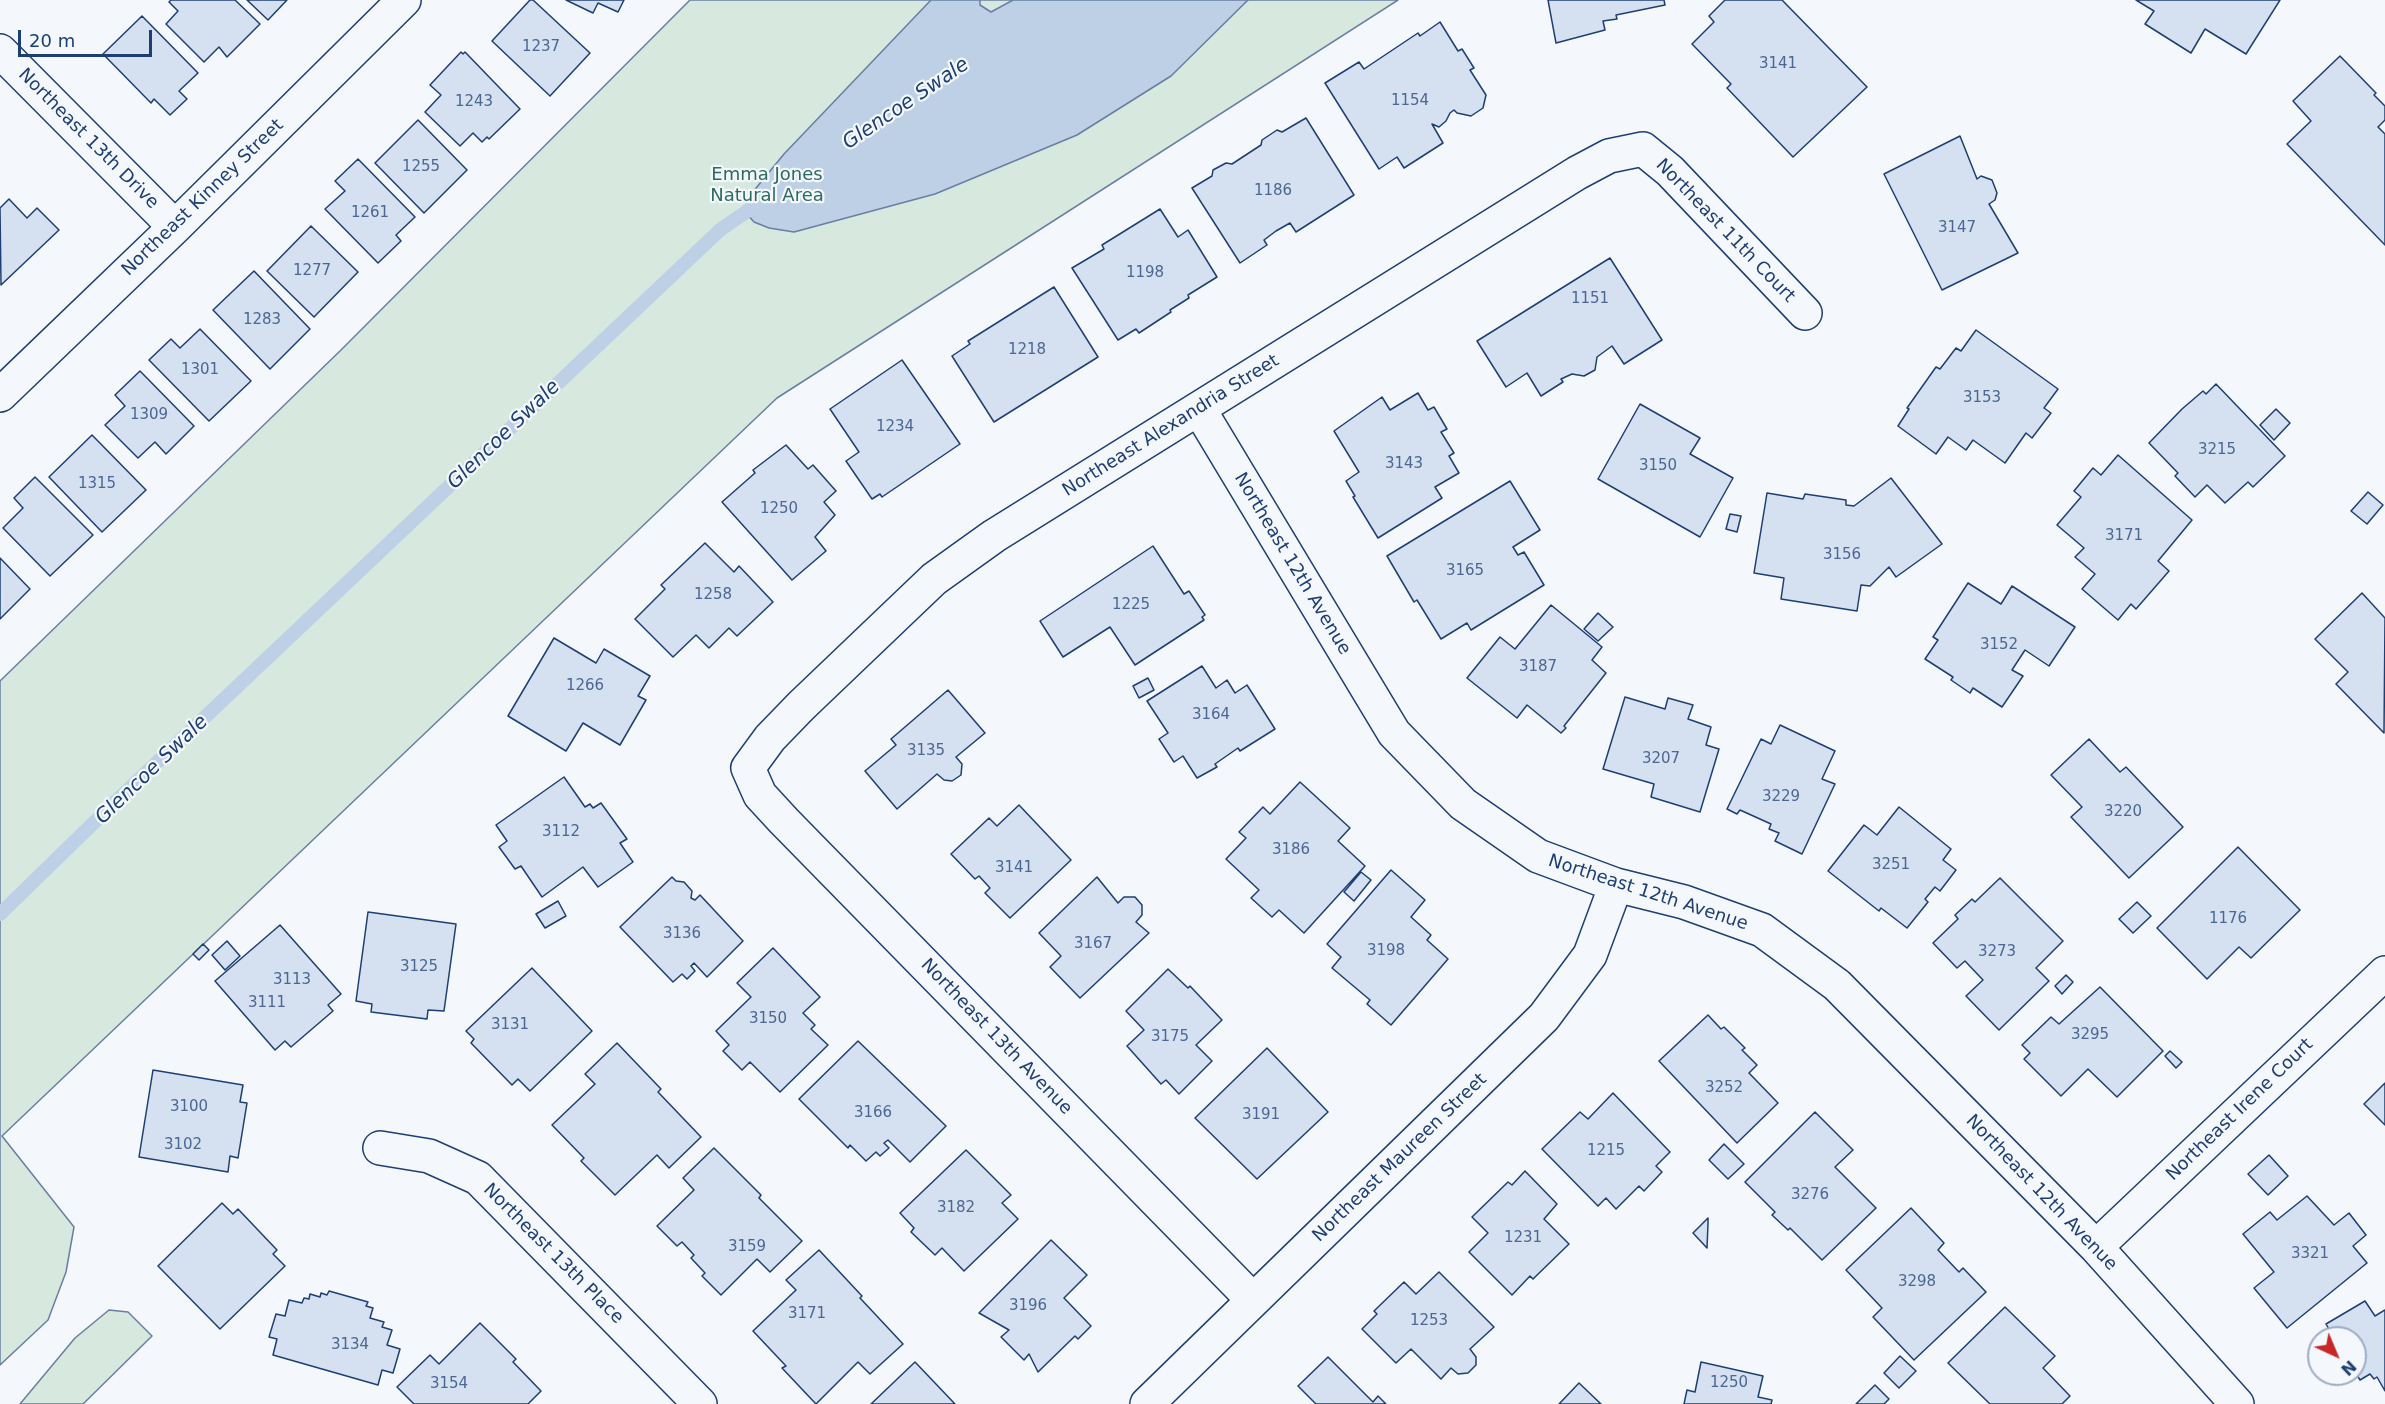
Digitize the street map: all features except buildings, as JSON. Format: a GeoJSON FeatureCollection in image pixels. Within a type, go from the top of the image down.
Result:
{"type":"FeatureCollection","features":[{"type":"Feature","properties":{"kind":"street","name":"Northeast Kinney Street"},"geometry":{"type":"LineString","coordinates":[[0,395],[175,227],[404,0]]}},
{"type":"Feature","properties":{"kind":"street","name":"Northeast 13th Drive"},"geometry":{"type":"LineString","coordinates":[[0,51],[175,227]]}},
{"type":"Feature","properties":{"kind":"street","name":"Northeast 11th Court"},"geometry":{"type":"LineString","coordinates":[[1643,149],[1670,171],[1805,314]]}},
{"type":"Feature","properties":{"kind":"street","name":"Northeast Alexandria Street"},"geometry":{"type":"LineString","coordinates":[[748,768],[770,738],[801,706],[934,579],[994,536],[1577,173],[1609,156],[1643,149]]}},
{"type":"Feature","properties":{"kind":"street","name":"Northeast 12th Avenue"},"geometry":{"type":"LineString","coordinates":[[1199,409],[1394,733],[1463,804],[1538,856],[1616,885],[1684,902],[1762,930],[1837,985],[2096,1247],[2237,1404]]}},
{"type":"Feature","properties":{"kind":"street","name":"Northeast 13th Avenue"},"geometry":{"type":"LineString","coordinates":[[748,768],[760,795],[784,821],[1253,1300]]}},
{"type":"Feature","properties":{"kind":"street","name":"Northeast Maureen Street"},"geometry":{"type":"LineString","coordinates":[[1147,1404],[1544,1017],[1590,955],[1616,885]]}},
{"type":"Feature","properties":{"kind":"street","name":"Northeast Irene Court"},"geometry":{"type":"LineString","coordinates":[[2096,1247],[2385,973]]}},
{"type":"Feature","properties":{"kind":"street","name":"Northeast 13th Place"},"geometry":{"type":"LineString","coordinates":[[380,1148],[429,1156],[478,1178],[700,1404]]}},
{"type":"Feature","properties":{"kind":"green space","name":"Emma Jones Natural Area"},"geometry":{"type":"Polygon","coordinates":[[[690,0],[1398,0],[777,398],[2,1136],[74,1227],[66,1272],[48,1320],[0,1365],[0,681],[341,350],[690,0]]]}},
{"type":"Feature","properties":{"kind":"green space"},"geometry":{"type":"Polygon","coordinates":[[[109,1310],[128,1312],[152,1336],[83,1404],[20,1404],[75,1338],[109,1310]]]}},
{"type":"Feature","properties":{"kind":"water"},"geometry":{"type":"Polygon","coordinates":[[[931,0],[980,0],[980,5],[991,12],[1013,0],[1248,0],[1171,76],[1077,135],[935,194],[794,232],[769,228],[754,222],[746,213],[747,199],[784,154],[931,0]]]}},
{"type":"Feature","properties":{"kind":"waterway","name":"Glencoe Swale"},"geometry":{"type":"LineString","coordinates":[[0,914],[112,805],[720,230],[759,203]]}}]}
